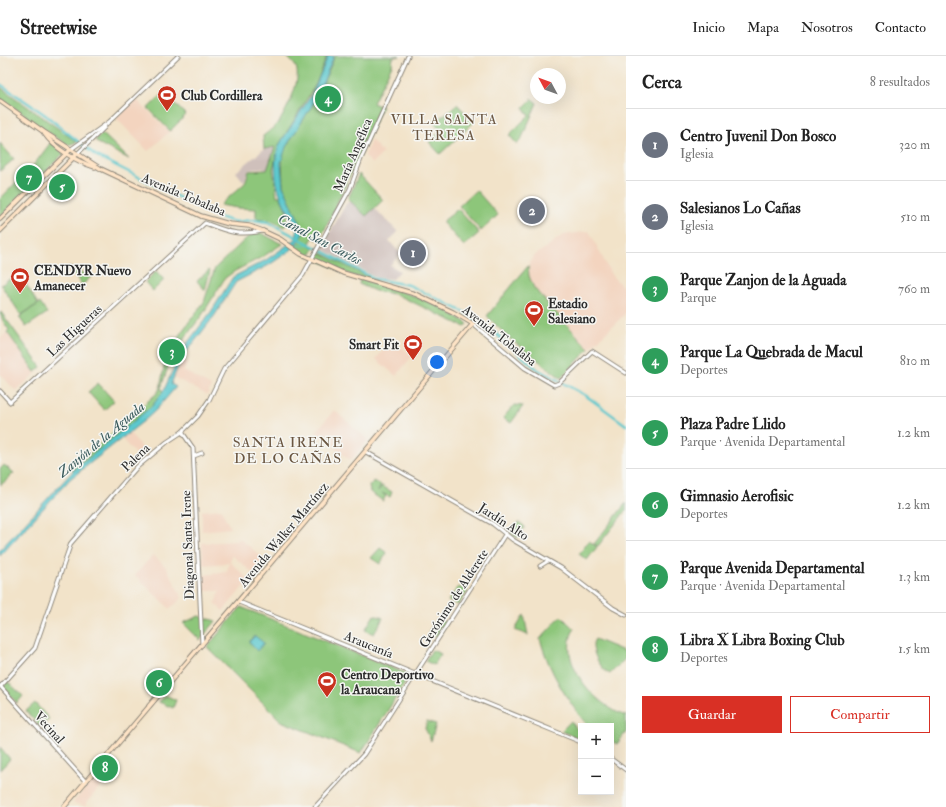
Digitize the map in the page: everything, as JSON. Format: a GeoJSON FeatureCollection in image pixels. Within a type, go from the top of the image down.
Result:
{"type":"FeatureCollection","features":[{"type":"Feature","properties":{"kind":"main road","name":"Avenida Tobalaba"},"geometry":{"type":"LineString","coordinates":[[0,101],[44,132],[49,139],[75,155],[86,164],[101,169],[201,216],[231,225],[263,231],[311,259],[351,276],[414,294],[453,312],[473,324]]}},
{"type":"Feature","properties":{"kind":"main road"},"geometry":{"type":"LineString","coordinates":[[0,219],[69,151]]}},
{"type":"Feature","properties":{"kind":"main road"},"geometry":{"type":"LineString","coordinates":[[0,231],[75,155]]}},
{"type":"Feature","properties":{"kind":"main road"},"geometry":{"type":"LineString","coordinates":[[58,161],[62,164],[62,168]]}},
{"type":"Feature","properties":{"kind":"main road","name":"Avenida Walker Martínez"},"geometry":{"type":"LineString","coordinates":[[64,807],[202,646],[473,324]]}},
{"type":"Feature","properties":{"kind":"street"},"geometry":{"type":"LineString","coordinates":[[75,155],[178,56]]}},
{"type":"Feature","properties":{"kind":"street","name":"María Angélica"},"geometry":{"type":"LineString","coordinates":[[311,259],[320,246],[351,186],[361,159],[408,56]]}},
{"type":"Feature","properties":{"kind":"street"},"geometry":{"type":"LineString","coordinates":[[69,151],[108,122]]}},
{"type":"Feature","properties":{"kind":"street","name":"Las Higueras"},"geometry":{"type":"LineString","coordinates":[[0,392],[10,402],[205,223],[230,232],[247,234]]}},
{"type":"Feature","properties":{"kind":"street"},"geometry":{"type":"LineString","coordinates":[[247,234],[258,229]]}},
{"type":"Feature","properties":{"kind":"street"},"geometry":{"type":"LineString","coordinates":[[247,234],[263,231]]}},
{"type":"Feature","properties":{"kind":"street","name":"Palena"},"geometry":{"type":"LineString","coordinates":[[0,686],[35,648],[69,546],[142,462],[169,440],[182,432],[203,410],[224,369],[296,284],[311,259]]}},
{"type":"Feature","properties":{"kind":"street","name":"Avenida Tobalaba"},"geometry":{"type":"LineString","coordinates":[[473,324],[528,371],[554,385],[563,380],[592,351],[626,373]]}},
{"type":"Feature","properties":{"kind":"street","name":"Diagonal Santa Irene"},"geometry":{"type":"LineString","coordinates":[[182,432],[192,444],[194,456],[202,646]]}},
{"type":"Feature","properties":{"kind":"street","name":"Jardín Alto"},"geometry":{"type":"LineString","coordinates":[[366,452],[481,516],[506,533],[513,540],[551,562],[613,608],[626,615]]}},
{"type":"Feature","properties":{"kind":"street"},"geometry":{"type":"LineString","coordinates":[[194,456],[202,453]]}},
{"type":"Feature","properties":{"kind":"street","name":"Gerónimo de Alderete"},"geometry":{"type":"LineString","coordinates":[[315,807],[364,754],[506,533]]}},
{"type":"Feature","properties":{"kind":"street"},"geometry":{"type":"LineString","coordinates":[[540,566],[546,562],[551,562]]}},
{"type":"Feature","properties":{"kind":"street","name":"Araucanía"},"geometry":{"type":"LineString","coordinates":[[239,602],[578,741]]}},
{"type":"Feature","properties":{"kind":"street","name":"Vecinal"},"geometry":{"type":"LineString","coordinates":[[0,686],[86,782]]}},
{"type":"Feature","properties":{"kind":"street"},"geometry":{"type":"LineString","coordinates":[[614,761],[626,770]]}},
{"type":"Feature","properties":{"kind":"shaded area"},"geometry":{"type":"Polygon","coordinates":[[[136,99],[169,132],[148,151],[116,118],[136,99]]]}},
{"type":"Feature","properties":{"kind":"shaded area"},"geometry":{"type":"Polygon","coordinates":[[[371,140],[383,153],[372,164],[365,156],[371,140]]]}},
{"type":"Feature","properties":{"kind":"shaded area"},"geometry":{"type":"Polygon","coordinates":[[[275,147],[267,170],[261,168],[249,170],[244,182],[236,172],[264,149],[275,147]]]}},
{"type":"Feature","properties":{"kind":"shaded area"},"geometry":{"type":"Polygon","coordinates":[[[350,201],[366,216],[374,208],[398,232],[389,241],[401,254],[390,265],[400,271],[393,279],[377,278],[321,248],[346,204],[350,201]]]}},
{"type":"Feature","properties":{"kind":"shaded area"},"geometry":{"type":"Polygon","coordinates":[[[589,231],[612,276],[626,290],[626,313],[589,349],[534,288],[529,276],[528,266],[534,256],[563,235],[589,231]]]}},
{"type":"Feature","properties":{"kind":"shaded area"},"geometry":{"type":"Polygon","coordinates":[[[7,332],[36,373],[16,391],[0,374],[0,339],[7,332]]]}},
{"type":"Feature","properties":{"kind":"shaded area"},"geometry":{"type":"Polygon","coordinates":[[[392,340],[412,356],[396,376],[376,359],[392,340]]]}},
{"type":"Feature","properties":{"kind":"shaded area"},"geometry":{"type":"Polygon","coordinates":[[[181,359],[188,362],[184,371],[211,386],[207,395],[174,377],[181,359]]]}},
{"type":"Feature","properties":{"kind":"shaded area"},"geometry":{"type":"Polygon","coordinates":[[[334,410],[368,440],[351,461],[316,432],[334,410]]]}},
{"type":"Feature","properties":{"kind":"shaded area"},"geometry":{"type":"Polygon","coordinates":[[[129,432],[147,454],[140,459],[121,438],[129,432]]]}},
{"type":"Feature","properties":{"kind":"shaded area"},"geometry":{"type":"Polygon","coordinates":[[[221,509],[230,528],[202,531],[202,511],[221,509]]]}},
{"type":"Feature","properties":{"kind":"shaded area"},"geometry":{"type":"Polygon","coordinates":[[[239,538],[266,560],[254,574],[232,555],[230,562],[249,580],[223,611],[215,603],[220,591],[203,591],[203,575],[227,572],[229,563],[203,565],[202,543],[237,541],[239,538]]]}},
{"type":"Feature","properties":{"kind":"shaded area"},"geometry":{"type":"Polygon","coordinates":[[[153,555],[167,568],[182,598],[170,609],[135,575],[153,555]]]}},
{"type":"Feature","properties":{"kind":"shaded area"},"geometry":{"type":"Polygon","coordinates":[[[106,763],[113,767],[111,774],[87,802],[86,806],[73,803],[106,763]]]}},
{"type":"Feature","properties":{"kind":"green space"},"geometry":{"type":"Polygon","coordinates":[[[286,56],[327,56],[316,84],[279,145],[273,169],[277,196],[280,196],[287,211],[287,223],[285,227],[269,220],[256,218],[256,209],[220,205],[245,183],[249,171],[267,170],[275,147],[264,149],[263,136],[279,122],[289,103],[297,80],[296,67],[286,56]]]}},
{"type":"Feature","properties":{"kind":"green space"},"geometry":{"type":"Polygon","coordinates":[[[335,56],[400,56],[393,57],[392,65],[373,103],[382,107],[325,229],[317,240],[314,236],[309,245],[315,248],[309,256],[294,247],[300,241],[300,223],[283,186],[282,157],[286,147],[316,99],[335,56]]]}},
{"type":"Feature","properties":{"kind":"green space"},"geometry":{"type":"Polygon","coordinates":[[[0,87],[77,142],[68,145],[23,116],[28,117],[0,98],[0,87]]]}},
{"type":"Feature","properties":{"kind":"green space","name":"Club Cordillera"},"geometry":{"type":"Polygon","coordinates":[[[164,93],[186,115],[170,131],[148,108],[164,93]]]}},
{"type":"Feature","properties":{"kind":"green space"},"geometry":{"type":"Polygon","coordinates":[[[530,101],[530,104],[537,104],[521,140],[517,144],[509,135],[529,115],[523,108],[530,101]]]}},
{"type":"Feature","properties":{"kind":"green space"},"geometry":{"type":"Polygon","coordinates":[[[457,104],[474,122],[440,154],[429,142],[441,131],[434,123],[457,104]]]}},
{"type":"Feature","properties":{"kind":"green space"},"geometry":{"type":"Polygon","coordinates":[[[103,134],[129,159],[96,142],[96,139],[103,134]]]}},
{"type":"Feature","properties":{"kind":"green space"},"geometry":{"type":"Polygon","coordinates":[[[51,142],[64,153],[0,217],[0,199],[36,162],[51,142]]]}},
{"type":"Feature","properties":{"kind":"green space"},"geometry":{"type":"Polygon","coordinates":[[[0,143],[14,159],[0,171],[0,143]]]}},
{"type":"Feature","properties":{"kind":"green space"},"geometry":{"type":"Polygon","coordinates":[[[359,174],[383,200],[366,216],[348,199],[359,174]]]}},
{"type":"Feature","properties":{"kind":"green space"},"geometry":{"type":"Polygon","coordinates":[[[476,190],[498,215],[481,231],[459,206],[476,190]]]}},
{"type":"Feature","properties":{"kind":"green space"},"geometry":{"type":"Polygon","coordinates":[[[458,209],[479,233],[464,246],[442,222],[458,209]]]}},
{"type":"Feature","properties":{"kind":"green space"},"geometry":{"type":"Polygon","coordinates":[[[259,232],[282,244],[225,278],[202,315],[172,355],[161,388],[163,392],[152,406],[73,471],[72,469],[157,393],[160,388],[165,362],[180,334],[204,302],[215,268],[251,234],[259,232]]]}},
{"type":"Feature","properties":{"kind":"green space"},"geometry":{"type":"Polygon","coordinates":[[[319,252],[376,281],[351,275],[317,260],[319,252]]]}},
{"type":"Feature","properties":{"kind":"green space","name":"Estadio Salesiano"},"geometry":{"type":"Polygon","coordinates":[[[528,266],[529,276],[534,288],[589,349],[561,378],[509,338],[487,316],[528,266]]]}},
{"type":"Feature","properties":{"kind":"green space"},"geometry":{"type":"Polygon","coordinates":[[[69,267],[91,277],[82,285],[69,267]]]}},
{"type":"Feature","properties":{"kind":"green space"},"geometry":{"type":"Polygon","coordinates":[[[209,270],[210,271],[205,290],[197,281],[209,270]]]}},
{"type":"Feature","properties":{"kind":"green space"},"geometry":{"type":"Polygon","coordinates":[[[156,271],[164,280],[153,291],[145,282],[156,271]]]}},
{"type":"Feature","properties":{"kind":"green space","name":"CENDYR Nuevo Amanecer"},"geometry":{"type":"Polygon","coordinates":[[[19,273],[38,304],[21,315],[1,285],[19,273]]]}},
{"type":"Feature","properties":{"kind":"green space"},"geometry":{"type":"Polygon","coordinates":[[[360,279],[416,297],[443,309],[468,324],[465,327],[394,294],[375,291],[359,284],[360,279]]]}},
{"type":"Feature","properties":{"kind":"green space"},"geometry":{"type":"Polygon","coordinates":[[[40,303],[47,313],[26,327],[19,317],[40,303]]]}},
{"type":"Feature","properties":{"kind":"green space"},"geometry":{"type":"Polygon","coordinates":[[[1,312],[41,367],[35,372],[7,332],[9,330],[3,321],[1,312]]]}},
{"type":"Feature","properties":{"kind":"green space"},"geometry":{"type":"Polygon","coordinates":[[[98,383],[114,401],[104,410],[88,392],[98,383]]]}},
{"type":"Feature","properties":{"kind":"green space"},"geometry":{"type":"Polygon","coordinates":[[[514,405],[523,406],[511,423],[503,418],[514,405]]]}},
{"type":"Feature","properties":{"kind":"green space"},"geometry":{"type":"Polygon","coordinates":[[[4,465],[14,473],[1,485],[0,469],[4,465]]]}},
{"type":"Feature","properties":{"kind":"green space"},"geometry":{"type":"Polygon","coordinates":[[[374,481],[381,485],[378,491],[382,486],[392,492],[390,497],[382,493],[386,496],[383,501],[370,492],[369,486],[374,481]]]}},
{"type":"Feature","properties":{"kind":"green space"},"geometry":{"type":"Polygon","coordinates":[[[626,503],[626,510],[598,546],[594,544],[626,503]]]}},
{"type":"Feature","properties":{"kind":"green space"},"geometry":{"type":"Polygon","coordinates":[[[519,522],[525,527],[517,538],[510,532],[519,522]]]}},
{"type":"Feature","properties":{"kind":"green space"},"geometry":{"type":"Polygon","coordinates":[[[589,541],[597,547],[587,560],[579,554],[589,541]]]}},
{"type":"Feature","properties":{"kind":"green space"},"geometry":{"type":"Polygon","coordinates":[[[380,548],[387,553],[380,564],[371,558],[380,548]]]}},
{"type":"Feature","properties":{"kind":"green space"},"geometry":{"type":"Polygon","coordinates":[[[458,587],[468,591],[458,605],[448,601],[458,587]]]}},
{"type":"Feature","properties":{"kind":"green space","name":"Centro Deportivo la Araucana"},"geometry":{"type":"Polygon","coordinates":[[[241,607],[410,675],[361,753],[281,721],[207,647],[241,607]]]}},
{"type":"Feature","properties":{"kind":"green space"},"geometry":{"type":"Polygon","coordinates":[[[374,615],[383,618],[374,634],[365,630],[374,615]]]}},
{"type":"Feature","properties":{"kind":"green space"},"geometry":{"type":"Polygon","coordinates":[[[524,615],[528,635],[515,630],[524,615]]]}},
{"type":"Feature","properties":{"kind":"green space"},"geometry":{"type":"Polygon","coordinates":[[[199,616],[216,621],[200,640],[183,623],[199,616]]]}},
{"type":"Feature","properties":{"kind":"green space"},"geometry":{"type":"Polygon","coordinates":[[[561,616],[574,629],[570,642],[570,655],[582,681],[603,703],[614,711],[626,716],[626,732],[617,744],[614,742],[614,723],[586,723],[573,706],[548,663],[540,639],[561,616]]]}},
{"type":"Feature","properties":{"kind":"green space"},"geometry":{"type":"Polygon","coordinates":[[[436,619],[447,623],[437,637],[428,633],[436,619]]]}},
{"type":"Feature","properties":{"kind":"green space"},"geometry":{"type":"Polygon","coordinates":[[[595,639],[626,652],[626,658],[610,674],[606,672],[599,664],[596,658],[593,648],[595,639]]]}},
{"type":"Feature","properties":{"kind":"green space"},"geometry":{"type":"Polygon","coordinates":[[[432,650],[441,654],[434,665],[425,661],[432,650]]]}},
{"type":"Feature","properties":{"kind":"green space"},"geometry":{"type":"Polygon","coordinates":[[[7,681],[23,696],[17,703],[2,687],[7,681]]]}},
{"type":"Feature","properties":{"kind":"green space"},"geometry":{"type":"Polygon","coordinates":[[[165,695],[176,700],[173,708],[159,702],[165,695]]]}},
{"type":"Feature","properties":{"kind":"green space"},"geometry":{"type":"Polygon","coordinates":[[[35,703],[49,719],[40,727],[26,711],[35,703]]]}},
{"type":"Feature","properties":{"kind":"green space"},"geometry":{"type":"Polygon","coordinates":[[[427,721],[436,724],[431,741],[425,728],[427,721]]]}},
{"type":"Feature","properties":{"kind":"green space"},"geometry":{"type":"Polygon","coordinates":[[[571,721],[578,731],[578,738],[561,731],[571,721]]]}},
{"type":"Feature","properties":{"kind":"green space"},"geometry":{"type":"Polygon","coordinates":[[[0,747],[10,759],[0,770],[0,747]]]}},
{"type":"Feature","properties":{"kind":"water"},"geometry":{"type":"Polygon","coordinates":[[[328,56],[334,56],[316,99],[286,147],[281,163],[283,186],[303,229],[302,236],[291,250],[269,265],[236,282],[215,315],[181,359],[171,384],[176,387],[145,420],[70,479],[0,556],[0,550],[73,471],[152,406],[163,392],[182,350],[211,312],[233,277],[266,260],[296,239],[296,225],[278,190],[275,168],[277,153],[279,145],[312,94],[328,56]]]}},
{"type":"Feature","properties":{"kind":"water"},"geometry":{"type":"Polygon","coordinates":[[[255,636],[264,643],[257,651],[249,642],[255,636]]]}},
{"type":"Feature","properties":{"kind":"waterway","name":"Canal San Carlos"},"geometry":{"type":"LineString","coordinates":[[0,84],[44,114],[95,155],[218,217],[235,222],[253,220],[268,222],[375,279],[409,285],[464,312],[495,333],[537,369],[585,395],[626,425]]}},
{"type":"Feature","properties":{"kind":"waterway"},"geometry":{"type":"LineString","coordinates":[[294,245],[305,246],[308,244]]}},
{"type":"Feature","properties":{"kind":"place","name":"Parque La Quebrada de Macul"},"geometry":{"type":"Point","coordinates":[328,99]}},
{"type":"Feature","properties":{"kind":"place","name":"Club Cordillera"},"geometry":{"type":"Point","coordinates":[167,112]}},
{"type":"Feature","properties":{"kind":"place","name":"Parque Avenida Departamental"},"geometry":{"type":"Point","coordinates":[29,178]}},
{"type":"Feature","properties":{"kind":"place","name":"Plaza Padre Llido"},"geometry":{"type":"Point","coordinates":[62,187]}},
{"type":"Feature","properties":{"kind":"place","name":"Salesianos Lo Cañas"},"geometry":{"type":"Point","coordinates":[532,211]}},
{"type":"Feature","properties":{"kind":"place","name":"Centro Juvenil Don Bosco"},"geometry":{"type":"Point","coordinates":[413,253]}},
{"type":"Feature","properties":{"kind":"place","name":"CENDYR Nuevo Amanecer"},"geometry":{"type":"Point","coordinates":[20,294]}},
{"type":"Feature","properties":{"kind":"place","name":"Estadio Salesiano"},"geometry":{"type":"Point","coordinates":[534,327]}},
{"type":"Feature","properties":{"kind":"place","name":"Parque Zanjon de la Aguada"},"geometry":{"type":"Point","coordinates":[172,352]}},
{"type":"Feature","properties":{"kind":"place","name":"Smart Fit"},"geometry":{"type":"Point","coordinates":[413,361]}},
{"type":"Feature","properties":{"kind":"place","name":"Gimnasio Aerofisic"},"geometry":{"type":"Point","coordinates":[159,683]}},
{"type":"Feature","properties":{"kind":"place","name":"Centro Deportivo la Araucana"},"geometry":{"type":"Point","coordinates":[327,698]}},
{"type":"Feature","properties":{"kind":"place","name":"Libra X Libra Boxing Club"},"geometry":{"type":"Point","coordinates":[105,768]}},
{"type":"Feature","properties":{"kind":"district","name":"VILLA SANTA TERESA"},"geometry":{"type":"Point","coordinates":[444,128]}},
{"type":"Feature","properties":{"kind":"district","name":"SANTA IRENE DE LO CAÑAS"},"geometry":{"type":"Point","coordinates":[288,450]}},
{"type":"Feature","properties":{"kind":"water label","name":"Zanjón de la Aguada"},"geometry":{"type":"Point","coordinates":[101,439]}}]}
